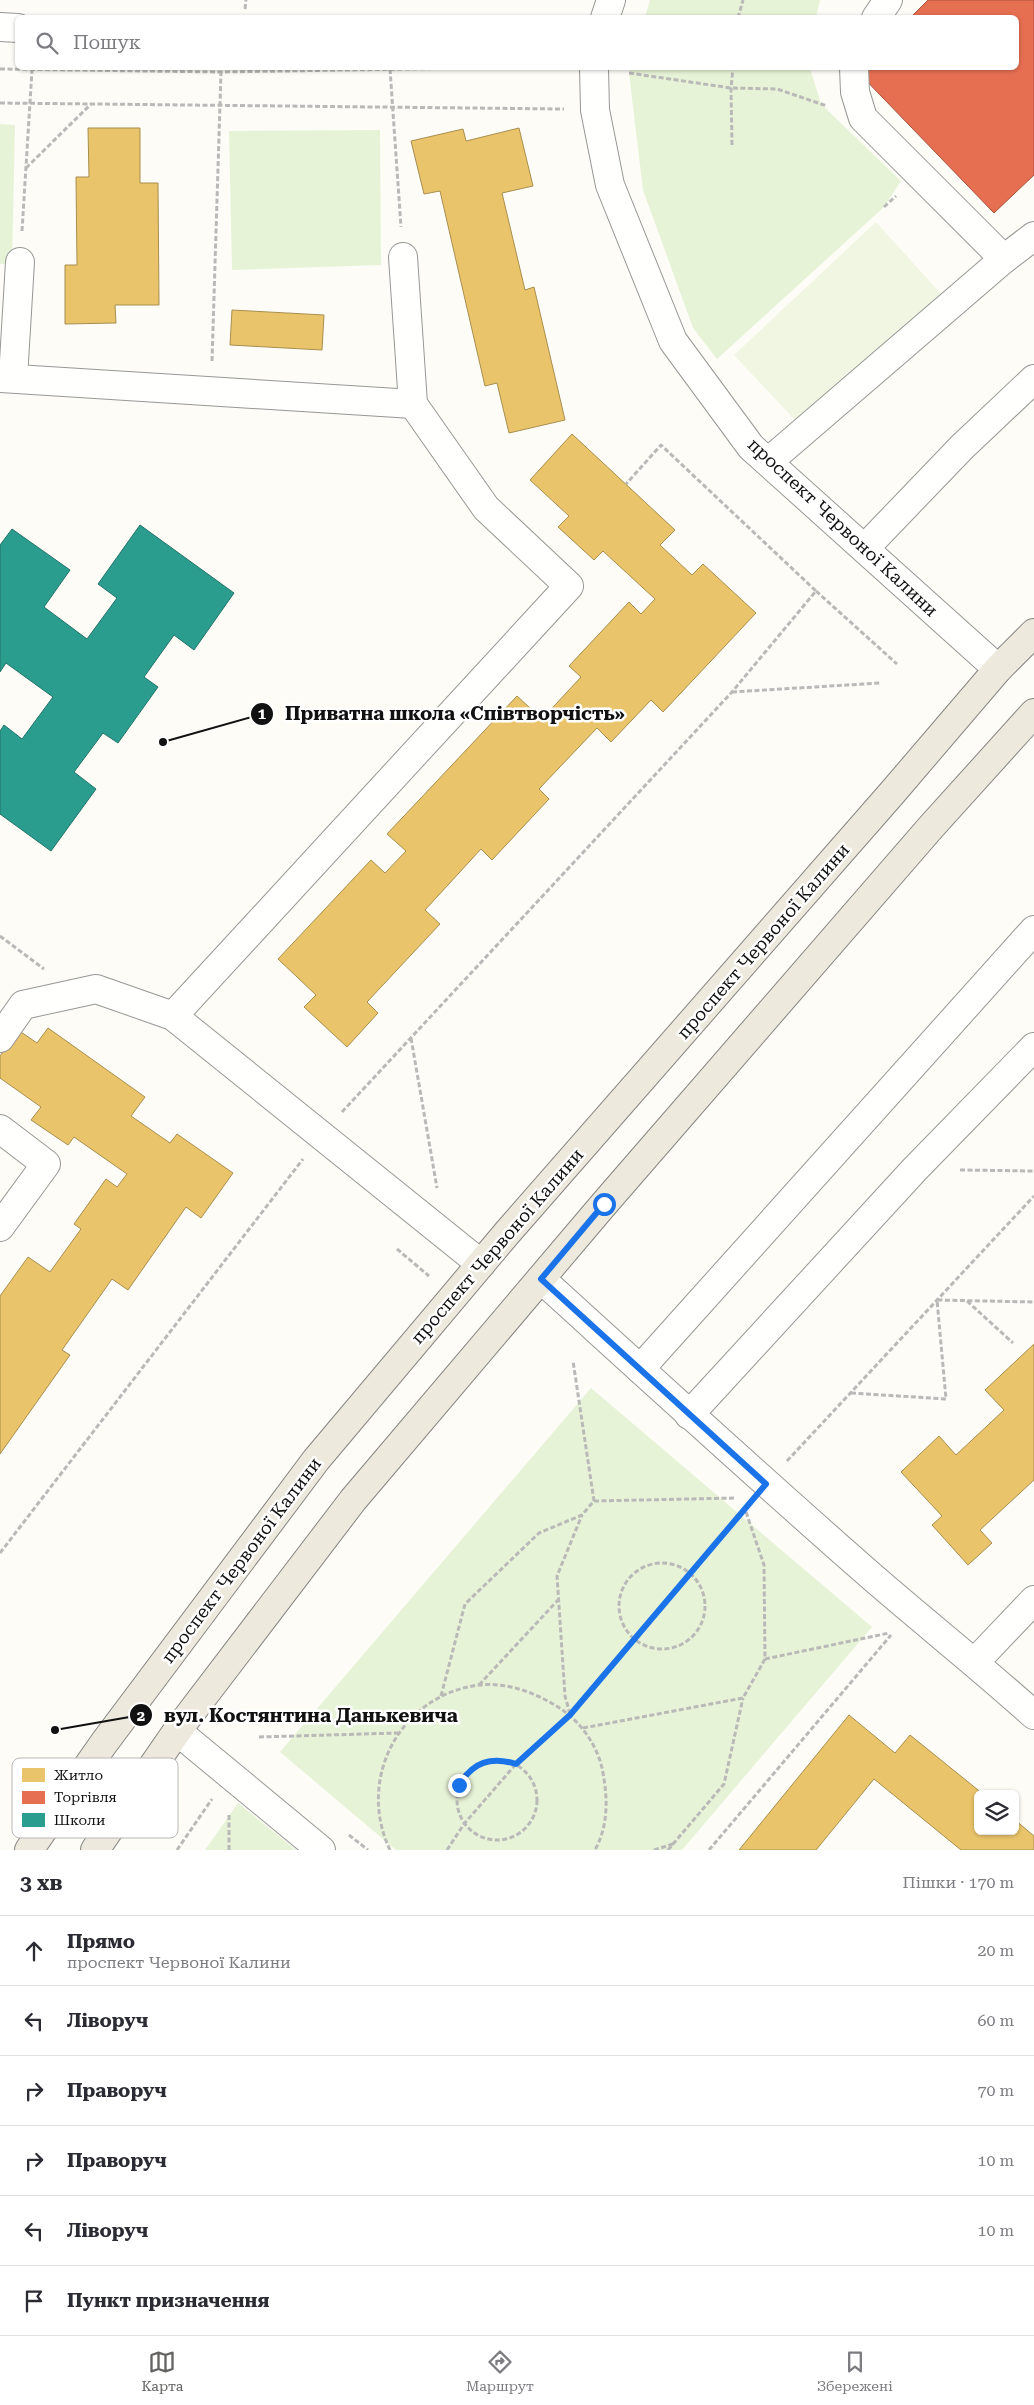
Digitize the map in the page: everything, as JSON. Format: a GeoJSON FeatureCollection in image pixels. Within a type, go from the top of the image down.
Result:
{"type":"FeatureCollection","features":[{"type":"Feature","properties":{"kind":"main road","name":"проспект Червоної Калини"},"geometry":{"type":"LineString","coordinates":[[93,1758],[316,1460],[481,1264],[998,669],[1034,633]]}},
{"type":"Feature","properties":{"kind":"main road"},"geometry":{"type":"LineString","coordinates":[[158,1758],[353,1500],[931,827],[1034,713]]}},
{"type":"Feature","properties":{"kind":"main road","name":"проспект Червоної Калини"},"geometry":{"type":"LineString","coordinates":[[29,1850],[37,1838]]}},
{"type":"Feature","properties":{"kind":"main road"},"geometry":{"type":"LineString","coordinates":[[95,1850],[103,1838]]}},
{"type":"Feature","properties":{"kind":"street"},"geometry":{"type":"LineString","coordinates":[[605,15],[611,0]]}},
{"type":"Feature","properties":{"kind":"street"},"geometry":{"type":"LineString","coordinates":[[878,15],[888,0]]}},
{"type":"Feature","properties":{"kind":"street"},"geometry":{"type":"LineString","coordinates":[[0,27],[15,28]]}},
{"type":"Feature","properties":{"kind":"street","name":"проспект Червоної Калини"},"geometry":{"type":"LineString","coordinates":[[594,70],[595,110],[610,185],[673,341],[751,447],[998,669]]}},
{"type":"Feature","properties":{"kind":"street"},"geometry":{"type":"LineString","coordinates":[[854,70],[855,92],[863,118],[1004,259]]}},
{"type":"Feature","properties":{"kind":"street"},"geometry":{"type":"LineString","coordinates":[[768,462],[1004,259],[1034,236]]}},
{"type":"Feature","properties":{"kind":"street"},"geometry":{"type":"LineString","coordinates":[[173,1016],[569,586],[486,508],[413,404],[403,257]]}},
{"type":"Feature","properties":{"kind":"street"},"geometry":{"type":"LineString","coordinates":[[20,262],[6,378],[413,404]]}},
{"type":"Feature","properties":{"kind":"street"},"geometry":{"type":"LineString","coordinates":[[865,548],[962,447],[1034,379]]}},
{"type":"Feature","properties":{"kind":"street"},"geometry":{"type":"LineString","coordinates":[[640,1369],[1034,930]]}},
{"type":"Feature","properties":{"kind":"street"},"geometry":{"type":"LineString","coordinates":[[0,1038],[24,1005],[96,989],[173,1016],[481,1264]]}},
{"type":"Feature","properties":{"kind":"street"},"geometry":{"type":"LineString","coordinates":[[689,1415],[915,1169],[1034,1047]]}},
{"type":"Feature","properties":{"kind":"street"},"geometry":{"type":"LineString","coordinates":[[0,1129],[46,1164],[0,1227]]}},
{"type":"Feature","properties":{"kind":"street"},"geometry":{"type":"LineString","coordinates":[[541,1279],[689,1415],[760,1491],[975,1662],[1034,1715]]}},
{"type":"Feature","properties":{"kind":"street"},"geometry":{"type":"LineString","coordinates":[[975,1662],[1034,1600]]}},
{"type":"Feature","properties":{"kind":"street"},"geometry":{"type":"LineString","coordinates":[[177,1731],[322,1850]]}},
{"type":"Feature","properties":{"kind":"path"},"geometry":{"type":"LineString","coordinates":[[245,9],[246,0]]}},
{"type":"Feature","properties":{"kind":"path"},"geometry":{"type":"LineString","coordinates":[[739,15],[743,0]]}},
{"type":"Feature","properties":{"kind":"path"},"geometry":{"type":"LineString","coordinates":[[0,69],[15,69]]}},
{"type":"Feature","properties":{"kind":"path"},"geometry":{"type":"LineString","coordinates":[[20,262],[32,70],[221,72],[334,70]]}},
{"type":"Feature","properties":{"kind":"path"},"geometry":{"type":"LineString","coordinates":[[390,70],[403,257]]}},
{"type":"Feature","properties":{"kind":"path"},"geometry":{"type":"LineString","coordinates":[[732,146],[731,88],[733,70]]}},
{"type":"Feature","properties":{"kind":"path"},"geometry":{"type":"LineString","coordinates":[[211,391],[221,72]]}},
{"type":"Feature","properties":{"kind":"path"},"geometry":{"type":"LineString","coordinates":[[629,73],[731,88],[777,89],[863,118]]}},
{"type":"Feature","properties":{"kind":"path"},"geometry":{"type":"LineString","coordinates":[[0,103],[595,110]]}},
{"type":"Feature","properties":{"kind":"path"},"geometry":{"type":"LineString","coordinates":[[26,169],[92,104]]}},
{"type":"Feature","properties":{"kind":"path"},"geometry":{"type":"LineString","coordinates":[[884,207],[900,192]]}},
{"type":"Feature","properties":{"kind":"path"},"geometry":{"type":"LineString","coordinates":[[626,484],[661,445],[816,591],[897,664]]}},
{"type":"Feature","properties":{"kind":"path"},"geometry":{"type":"LineString","coordinates":[[0,1553],[321,1135],[732,692],[816,591]]}},
{"type":"Feature","properties":{"kind":"path"},"geometry":{"type":"LineString","coordinates":[[732,692],[880,683]]}},
{"type":"Feature","properties":{"kind":"path"},"geometry":{"type":"LineString","coordinates":[[0,936],[77,993]]}},
{"type":"Feature","properties":{"kind":"path"},"geometry":{"type":"LineString","coordinates":[[410,1038],[438,1189]]}},
{"type":"Feature","properties":{"kind":"path"},"geometry":{"type":"LineString","coordinates":[[915,1169],[1034,1171]]}},
{"type":"Feature","properties":{"kind":"path"},"geometry":{"type":"LineString","coordinates":[[447,1850],[464,1824],[516,1764],[570,1715],[760,1491],[1034,1196]]}},
{"type":"Feature","properties":{"kind":"path"},"geometry":{"type":"LineString","coordinates":[[397,1249],[432,1279]]}},
{"type":"Feature","properties":{"kind":"path"},"geometry":{"type":"LineString","coordinates":[[937,1300],[1034,1302]]}},
{"type":"Feature","properties":{"kind":"path"},"geometry":{"type":"LineString","coordinates":[[851,1393],[946,1399],[937,1300]]}},
{"type":"Feature","properties":{"kind":"path"},"geometry":{"type":"LineString","coordinates":[[967,1300],[1013,1343]]}},
{"type":"Feature","properties":{"kind":"path"},"geometry":{"type":"LineString","coordinates":[[573,1361],[594,1501]]}},
{"type":"Feature","properties":{"kind":"path"},"geometry":{"type":"LineString","coordinates":[[570,1715],[565,1696],[557,1576],[582,1515],[594,1501],[760,1491]]}},
{"type":"Feature","properties":{"kind":"path"},"geometry":{"type":"LineString","coordinates":[[668,1850],[724,1784],[743,1698],[765,1660],[764,1564],[745,1508]]}},
{"type":"Feature","properties":{"kind":"path"},"geometry":{"type":"LineString","coordinates":[[441,1697],[465,1604],[539,1533],[582,1515]]}},
{"type":"Feature","properties":{"kind":"path"},"geometry":{"type":"LineString","coordinates":[[665,1563],[678,1566],[690,1573],[700,1585],[705,1599],[705,1614],[699,1628],[690,1640],[677,1647],[662,1650],[647,1647],[624,1630],[619,1616],[620,1596],[628,1578],[638,1569],[651,1564],[665,1563]]}},
{"type":"Feature","properties":{"kind":"path"},"geometry":{"type":"LineString","coordinates":[[479,1685],[559,1600]]}},
{"type":"Feature","properties":{"kind":"path"},"geometry":{"type":"LineString","coordinates":[[709,1850],[893,1632],[765,1660]]}},
{"type":"Feature","properties":{"kind":"path"},"geometry":{"type":"LineString","coordinates":[[390,1850],[382,1833],[377,1799],[382,1765],[398,1733],[417,1712],[441,1697],[479,1685],[512,1686],[543,1696],[570,1715],[583,1728],[602,1762],[608,1801],[601,1839],[595,1850]]}},
{"type":"Feature","properties":{"kind":"path"},"geometry":{"type":"LineString","coordinates":[[583,1728],[743,1698]]}},
{"type":"Feature","properties":{"kind":"path"},"geometry":{"type":"LineString","coordinates":[[259,1738],[398,1733]]}},
{"type":"Feature","properties":{"kind":"path"},"geometry":{"type":"LineString","coordinates":[[490,1760],[503,1760],[516,1764],[526,1773],[533,1784],[537,1796],[536,1809],[531,1821],[522,1831],[511,1837],[499,1840],[486,1838],[474,1833],[464,1824],[458,1812],[456,1799],[459,1785],[466,1773],[476,1765],[490,1760]]}},
{"type":"Feature","properties":{"kind":"path"},"geometry":{"type":"LineString","coordinates":[[177,1850],[230,1774]]}},
{"type":"Feature","properties":{"kind":"path"},"geometry":{"type":"LineString","coordinates":[[654,1850],[673,1844]]}},
{"type":"Feature","properties":{"kind":"green space"},"geometry":{"type":"Polygon","coordinates":[[[650,0],[820,0],[816,15],[646,15],[650,0]]]}},
{"type":"Feature","properties":{"kind":"green space"},"geometry":{"type":"Polygon","coordinates":[[[630,70],[811,70],[821,104],[901,181],[884,207],[717,359],[693,328],[643,190],[629,73],[630,70]]]}},
{"type":"Feature","properties":{"kind":"green space"},"geometry":{"type":"Polygon","coordinates":[[[0,124],[15,125],[12,264],[0,264],[0,124]]]}},
{"type":"Feature","properties":{"kind":"green space"},"geometry":{"type":"Polygon","coordinates":[[[380,130],[381,265],[232,270],[229,131],[380,130]]]}},
{"type":"Feature","properties":{"kind":"green space"},"geometry":{"type":"Polygon","coordinates":[[[876,222],[941,294],[797,422],[734,355],[876,222]]]}},
{"type":"Feature","properties":{"kind":"green space"},"geometry":{"type":"Polygon","coordinates":[[[591,1388],[872,1627],[682,1850],[396,1850],[280,1752],[591,1388]]]}},
{"type":"Feature","properties":{"kind":"green space"},"geometry":{"type":"Polygon","coordinates":[[[238,1803],[296,1850],[205,1850],[238,1803]]]}},
{"type":"Feature","properties":{"kind":"building: Житло"},"geometry":{"type":"Polygon","coordinates":[[[88,128],[140,128],[140,183],[158,183],[159,305],[115,305],[116,323],[65,324],[65,265],[77,265],[76,177],[89,177],[88,128]]]}},
{"type":"Feature","properties":{"kind":"building: Житло"},"geometry":{"type":"Polygon","coordinates":[[[519,128],[533,186],[502,193],[525,290],[534,287],[565,420],[509,433],[497,383],[485,386],[440,191],[424,194],[411,141],[463,129],[466,141],[519,128]]]}},
{"type":"Feature","properties":{"kind":"building: Житло"},"geometry":{"type":"Polygon","coordinates":[[[232,310],[324,315],[322,350],[230,345],[232,310]]]}},
{"type":"Feature","properties":{"kind":"building: Житло"},"geometry":{"type":"Polygon","coordinates":[[[572,434],[675,530],[660,545],[692,575],[703,564],[756,613],[663,712],[651,700],[611,742],[597,728],[539,789],[549,799],[492,860],[481,849],[425,910],[440,924],[367,1002],[378,1013],[347,1047],[304,1007],[316,995],[278,959],[371,860],[385,873],[406,851],[387,834],[517,696],[542,719],[581,677],[569,666],[629,602],[641,614],[655,599],[603,551],[594,560],[558,527],[569,516],[530,480],[572,434]]]}},
{"type":"Feature","properties":{"kind":"building: Житло"},"geometry":{"type":"Polygon","coordinates":[[[48,1028],[145,1097],[131,1116],[170,1143],[177,1134],[233,1173],[201,1218],[186,1207],[128,1290],[112,1279],[62,1350],[70,1355],[0,1454],[0,1296],[28,1257],[50,1272],[81,1229],[74,1224],[106,1179],[117,1187],[127,1174],[74,1137],[68,1145],[31,1120],[41,1107],[0,1078],[0,1056],[18,1030],[37,1043],[48,1028]]]}},
{"type":"Feature","properties":{"kind":"building: Житло"},"geometry":{"type":"Polygon","coordinates":[[[1034,1344],[1034,1480],[980,1530],[992,1543],[968,1565],[932,1525],[942,1516],[901,1472],[939,1436],[956,1455],[1004,1410],[985,1390],[1034,1344]]]}},
{"type":"Feature","properties":{"kind":"building: Житло"},"geometry":{"type":"Polygon","coordinates":[[[849,1715],[895,1753],[910,1735],[978,1790],[974,1790],[974,1835],[1019,1835],[1019,1823],[1034,1836],[1034,1850],[961,1850],[874,1779],[816,1850],[739,1850],[849,1715]]]}},
{"type":"Feature","properties":{"kind":"building: Торгівля"},"geometry":{"type":"Polygon","coordinates":[[[928,0],[1034,0],[1034,175],[994,213],[856,70],[1019,70],[1019,15],[913,15],[928,0]]]}},
{"type":"Feature","properties":{"kind":"building: Школи"},"geometry":{"type":"Polygon","coordinates":[[[140,525],[234,593],[194,650],[174,635],[144,677],[158,687],[118,743],[103,733],[74,772],[96,789],[51,851],[0,814],[0,731],[4,725],[22,739],[53,697],[6,663],[0,672],[0,545],[12,529],[70,570],[44,607],[87,639],[117,598],[98,584],[140,525]]]}},
{"type":"Feature","properties":{"kind":"place","name":"Приватна школа «Співтворчість»"},"geometry":{"type":"Point","coordinates":[163,742]}},
{"type":"Feature","properties":{"kind":"place","name":"вул. Костянтина Данькевича"},"geometry":{"type":"Point","coordinates":[55,1730]}},
{"type":"Feature","properties":{"kind":"route"},"geometry":{"type":"LineString","coordinates":[[459,1785],[466,1773],[476,1765],[490,1760],[503,1760],[516,1764],[570,1715],[766,1484],[541,1279],[604,1204]]}}]}
